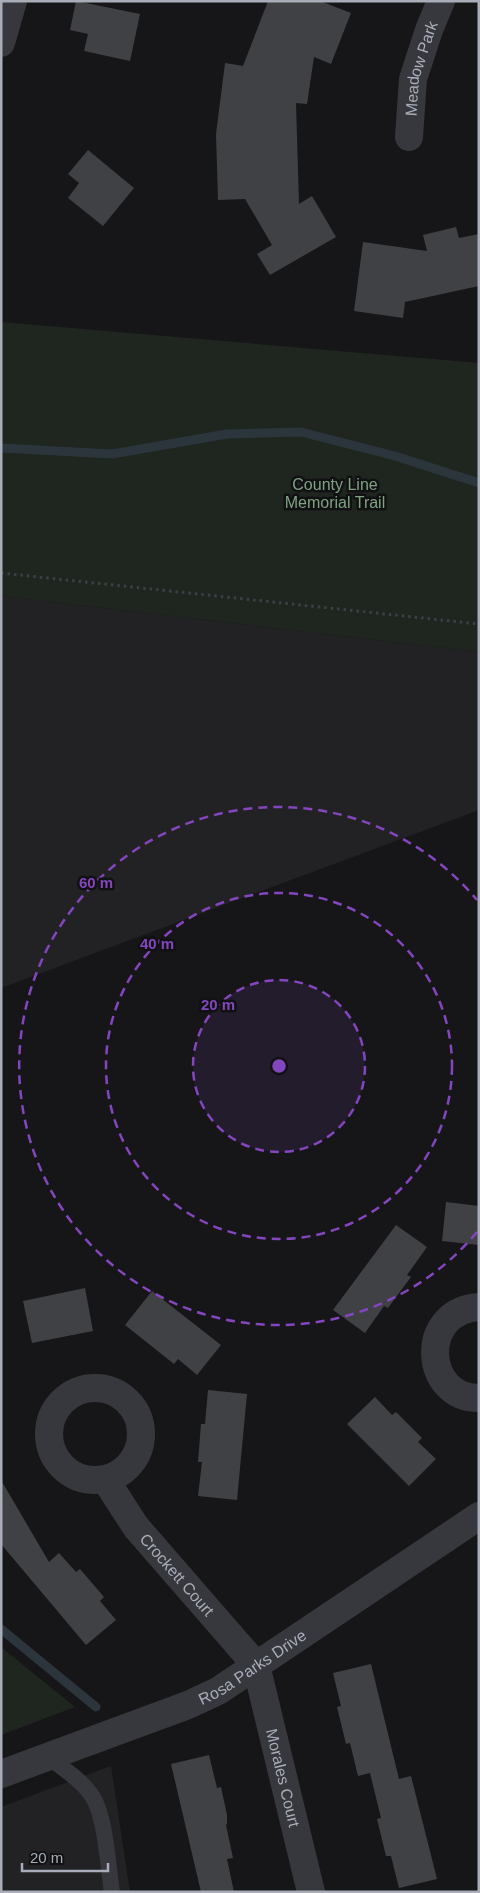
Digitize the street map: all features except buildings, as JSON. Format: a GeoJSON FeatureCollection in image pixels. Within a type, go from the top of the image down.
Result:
{"type":"FeatureCollection","features":[{"type":"Feature","properties":{"kind":"street"},"geometry":{"type":"LineString","coordinates":[[1,44],[13,1]]}},
{"type":"Feature","properties":{"kind":"street","name":"Meadow Park"},"geometry":{"type":"LineString","coordinates":[[409,138],[413,79],[441,1]]}},
{"type":"Feature","properties":{"kind":"street"},"geometry":{"type":"LineString","coordinates":[[479,1307],[457,1313],[446,1322],[438,1334],[434,1348],[435,1362],[440,1376],[449,1387],[462,1395],[479,1398]]}},
{"type":"Feature","properties":{"kind":"street","name":"Crockett Court"},"geometry":{"type":"LineString","coordinates":[[105,1478],[136,1527],[256,1665]]}},
{"type":"Feature","properties":{"kind":"street","name":"Rosa Parks Drive"},"geometry":{"type":"LineString","coordinates":[[1,1774],[204,1698],[218,1691],[479,1516]]}},
{"type":"Feature","properties":{"kind":"street","name":"Morales Court"},"geometry":{"type":"LineString","coordinates":[[256,1665],[311,1892]]}},
{"type":"Feature","properties":{"kind":"lane"},"geometry":{"type":"LineString","coordinates":[[48,1756],[76,1778],[96,1802],[101,1816],[112,1892]]}},
{"type":"Feature","properties":{"kind":"path"},"geometry":{"type":"LineString","coordinates":[[1,573],[479,624]]}},
{"type":"Feature","properties":{"kind":"shaded area"},"geometry":{"type":"Polygon","coordinates":[[[1,596],[479,652],[479,810],[1,988],[1,596]]]}},
{"type":"Feature","properties":{"kind":"shaded area"},"geometry":{"type":"Polygon","coordinates":[[[111,1766],[130,1892],[1,1892],[1,1807],[111,1766]]]}},
{"type":"Feature","properties":{"kind":"green space","name":"County Line Memorial Trail"},"geometry":{"type":"Polygon","coordinates":[[[1,322],[479,363],[479,652],[1,596],[1,322]]]}},
{"type":"Feature","properties":{"kind":"green space"},"geometry":{"type":"Polygon","coordinates":[[[1,1647],[75,1707],[1,1735],[1,1647]]]}},
{"type":"Feature","properties":{"kind":"waterway"},"geometry":{"type":"LineString","coordinates":[[1,448],[112,454],[227,434],[301,432],[395,456],[479,483]]}},
{"type":"Feature","properties":{"kind":"waterway"},"geometry":{"type":"LineString","coordinates":[[1,1629],[96,1707]]}}]}
